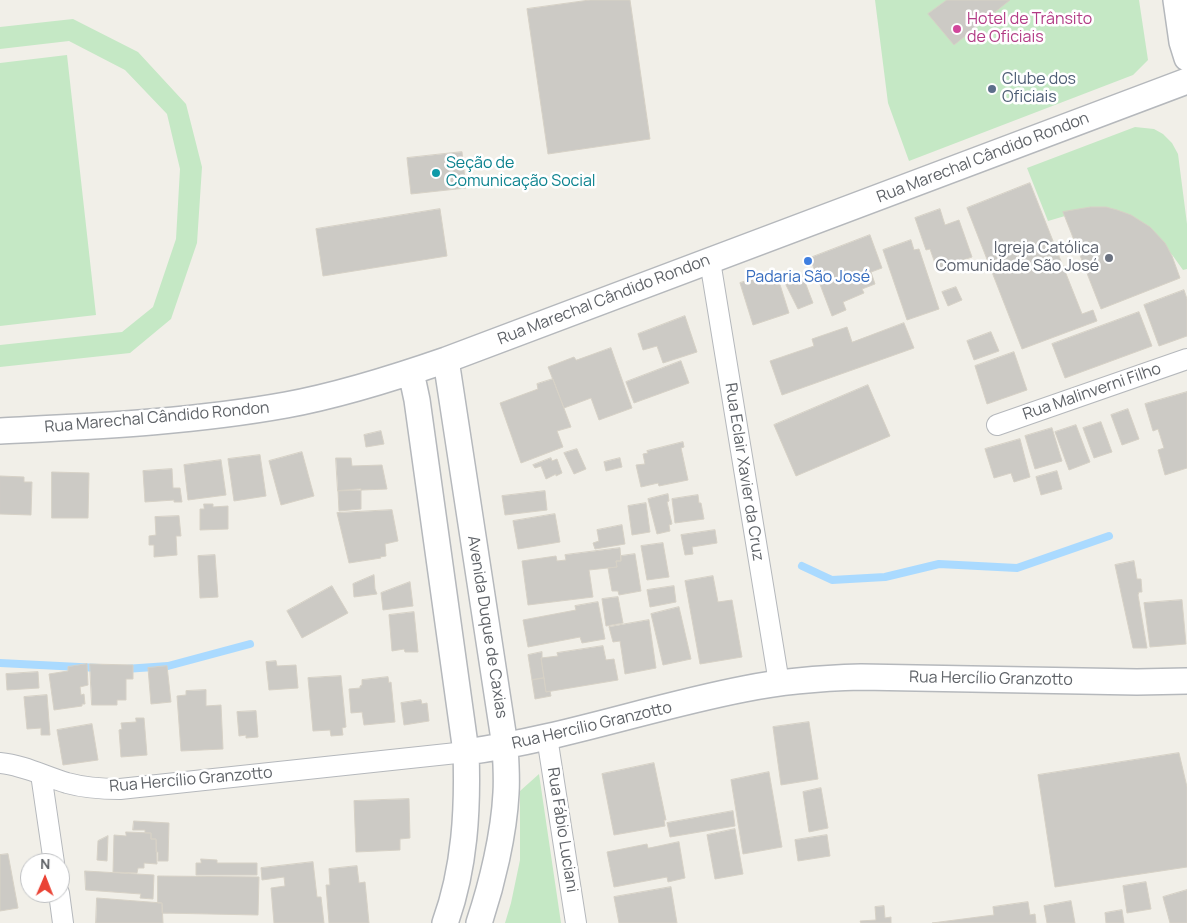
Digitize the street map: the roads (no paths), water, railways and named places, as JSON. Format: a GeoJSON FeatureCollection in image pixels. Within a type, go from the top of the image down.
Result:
{"type":"FeatureCollection","features":[{"type":"Feature","properties":{"kind":"street"},"geometry":{"type":"LineString","coordinates":[[1176,0],[1182,42],[1187,58]]}},
{"type":"Feature","properties":{"kind":"street","name":"Rua Marechal Cândido Rondon"},"geometry":{"type":"LineString","coordinates":[[0,431],[136,423],[216,415],[287,405],[348,391],[446,360],[1187,81]]}},
{"type":"Feature","properties":{"kind":"street","name":"Rua Eclair Xavier da Cruz"},"geometry":{"type":"LineString","coordinates":[[710,260],[778,683]]}},
{"type":"Feature","properties":{"kind":"street","name":"Rua Malinverni Filho"},"geometry":{"type":"LineString","coordinates":[[997,424],[1187,359]]}},
{"type":"Feature","properties":{"kind":"street","name":"Avenida Duque de Caxias"},"geometry":{"type":"LineString","coordinates":[[446,360],[505,746],[506,794],[499,845],[489,893],[479,923]]}},
{"type":"Feature","properties":{"kind":"street"},"geometry":{"type":"LineString","coordinates":[[411,372],[417,400],[466,752],[468,790],[465,826],[458,879],[445,923]]}},
{"type":"Feature","properties":{"kind":"street","name":"Rua Hercílio Granzotto"},"geometry":{"type":"LineString","coordinates":[[0,763],[14,764],[90,788],[120,789],[466,752],[505,746],[742,689],[818,678],[1187,681]]}},
{"type":"Feature","properties":{"kind":"street","name":"Rua Fábio Luciani"},"geometry":{"type":"LineString","coordinates":[[547,737],[576,923]]}},
{"type":"Feature","properties":{"kind":"street"},"geometry":{"type":"LineString","coordinates":[[41,774],[53,853]]}},
{"type":"Feature","properties":{"kind":"street"},"geometry":{"type":"LineString","coordinates":[[60,903],[63,923]]}},
{"type":"Feature","properties":{"kind":"waterway"},"geometry":{"type":"LineString","coordinates":[[802,566],[832,580],[885,577],[939,564],[1017,568],[1109,536]]}},
{"type":"Feature","properties":{"kind":"waterway"},"geometry":{"type":"LineString","coordinates":[[125,669],[168,666],[250,644]]}},
{"type":"Feature","properties":{"kind":"waterway"},"geometry":{"type":"LineString","coordinates":[[0,663],[99,668]]}},
{"type":"Feature","properties":{"kind":"place","name":"Hotel de Trânsito de Oficiais"},"geometry":{"type":"Point","coordinates":[957,29]}},
{"type":"Feature","properties":{"kind":"place","name":"Clube dos Oficiais"},"geometry":{"type":"Point","coordinates":[992,89]}},
{"type":"Feature","properties":{"kind":"place","name":"Seção de Comunicação Social"},"geometry":{"type":"Point","coordinates":[436,173]}},
{"type":"Feature","properties":{"kind":"place","name":"Igreja Católica Comunidade São José"},"geometry":{"type":"Point","coordinates":[1109,258]}},
{"type":"Feature","properties":{"kind":"place","name":"Padaria São José"},"geometry":{"type":"Point","coordinates":[808,261]}}]}
